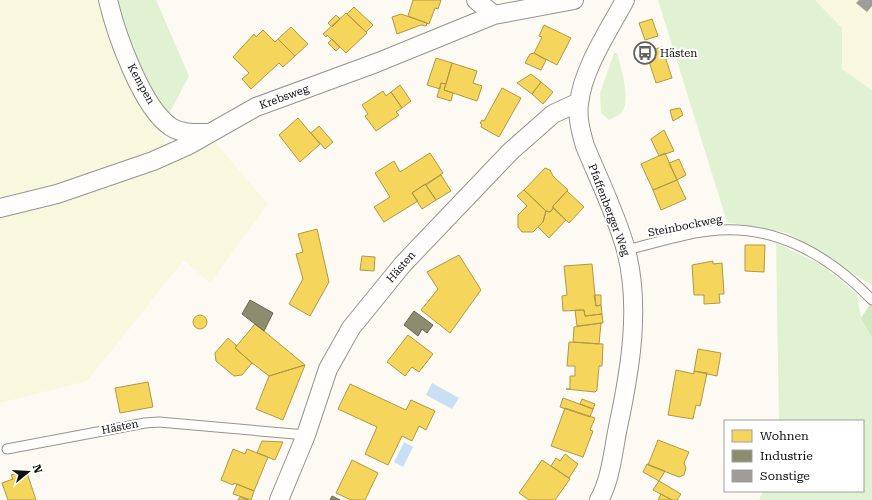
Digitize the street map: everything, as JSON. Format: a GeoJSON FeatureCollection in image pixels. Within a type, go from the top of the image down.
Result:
{"type":"FeatureCollection","features":[{"type":"Feature","properties":{"kind":"street","name":"Kempen"},"geometry":{"type":"LineString","coordinates":[[108,0],[129,65],[154,108],[172,128],[184,132],[207,133]]}},
{"type":"Feature","properties":{"kind":"street"},"geometry":{"type":"LineString","coordinates":[[476,0],[494,15]]}},
{"type":"Feature","properties":{"kind":"street","name":"Krebsweg"},"geometry":{"type":"LineString","coordinates":[[0,208],[57,194],[147,164],[179,149],[256,107],[376,63],[494,15],[574,0]]}},
{"type":"Feature","properties":{"kind":"street","name":"Pfaffenberger Weg"},"geometry":{"type":"LineString","coordinates":[[599,500],[608,476],[628,370],[632,329],[631,281],[626,250],[585,146],[580,129],[579,102],[592,64],[625,0]]}},
{"type":"Feature","properties":{"kind":"street","name":"Hästen"},"geometry":{"type":"LineString","coordinates":[[279,500],[306,436],[328,369],[351,328],[403,264],[511,150],[553,114],[579,102]]}},
{"type":"Feature","properties":{"kind":"lane","name":"Steinbockweg"},"geometry":{"type":"LineString","coordinates":[[626,250],[718,230],[736,230],[764,234],[793,244],[820,256],[844,273],[872,300]]}},
{"type":"Feature","properties":{"kind":"lane","name":"Hästen"},"geometry":{"type":"LineString","coordinates":[[7,449],[144,423],[159,422],[306,436]]}},
{"type":"Feature","properties":{"kind":"green space"},"geometry":{"type":"Polygon","coordinates":[[[0,0],[101,0],[140,103],[164,139],[164,148],[60,187],[2,200],[0,193],[0,0]]]}},
{"type":"Feature","properties":{"kind":"green space"},"geometry":{"type":"Polygon","coordinates":[[[113,0],[156,0],[189,76],[169,114],[147,83],[126,45],[113,0]]]}},
{"type":"Feature","properties":{"kind":"green space"},"geometry":{"type":"Polygon","coordinates":[[[658,0],[815,0],[842,28],[842,69],[872,90],[872,285],[788,233],[727,222],[658,0]]]}},
{"type":"Feature","properties":{"kind":"green space"},"geometry":{"type":"Polygon","coordinates":[[[815,0],[872,0],[872,90],[842,69],[842,28],[815,0]]]}},
{"type":"Feature","properties":{"kind":"green space"},"geometry":{"type":"Polygon","coordinates":[[[614,53],[617,53],[621,66],[626,100],[625,107],[622,112],[618,116],[609,120],[601,113],[600,93],[614,53]]]}},
{"type":"Feature","properties":{"kind":"green space"},"geometry":{"type":"Polygon","coordinates":[[[212,139],[268,204],[210,283],[184,260],[87,381],[0,403],[0,214],[212,139]]]}},
{"type":"Feature","properties":{"kind":"green space"},"geometry":{"type":"Polygon","coordinates":[[[776,243],[822,265],[857,294],[861,318],[872,338],[872,500],[759,500],[763,492],[864,492],[864,420],[779,420],[776,243]]]}},
{"type":"Feature","properties":{"kind":"green space"},"geometry":{"type":"Polygon","coordinates":[[[872,301],[872,338],[861,318],[872,301]]]}},
{"type":"Feature","properties":{"kind":"water"},"geometry":{"type":"Polygon","coordinates":[[[432,383],[459,398],[452,409],[426,395],[432,383]]]}},
{"type":"Feature","properties":{"kind":"water"},"geometry":{"type":"Polygon","coordinates":[[[404,442],[413,447],[403,467],[394,462],[404,442]]]}},
{"type":"Feature","properties":{"kind":"building: Wohnen"},"geometry":{"type":"Polygon","coordinates":[[[413,0],[441,0],[438,9],[435,8],[429,24],[408,16],[413,0]]]}},
{"type":"Feature","properties":{"kind":"building: Wohnen"},"geometry":{"type":"Polygon","coordinates":[[[354,7],[373,25],[366,32],[347,14],[354,7]]]}},
{"type":"Feature","properties":{"kind":"building: Wohnen"},"geometry":{"type":"Polygon","coordinates":[[[346,13],[367,33],[346,53],[327,35],[326,37],[323,34],[346,13]]]}},
{"type":"Feature","properties":{"kind":"building: Wohnen"},"geometry":{"type":"Polygon","coordinates":[[[401,14],[427,23],[426,26],[421,25],[397,34],[392,17],[401,14]]]}},
{"type":"Feature","properties":{"kind":"building: Wohnen"},"geometry":{"type":"Polygon","coordinates":[[[336,15],[340,19],[332,27],[328,23],[336,15]]]}},
{"type":"Feature","properties":{"kind":"building: Wohnen"},"geometry":{"type":"Polygon","coordinates":[[[652,19],[658,36],[645,40],[639,23],[652,19]]]}},
{"type":"Feature","properties":{"kind":"building: Wohnen"},"geometry":{"type":"Polygon","coordinates":[[[544,25],[571,38],[557,65],[534,53],[542,37],[539,36],[544,25]]]}},
{"type":"Feature","properties":{"kind":"building: Wohnen"},"geometry":{"type":"Polygon","coordinates":[[[291,27],[308,44],[295,56],[278,39],[291,27]]]}},
{"type":"Feature","properties":{"kind":"building: Wohnen"},"geometry":{"type":"Polygon","coordinates":[[[263,30],[275,42],[278,39],[295,56],[283,67],[279,63],[251,89],[242,79],[249,73],[233,57],[254,34],[256,37],[263,30]]]}},
{"type":"Feature","properties":{"kind":"building: Wohnen"},"geometry":{"type":"Polygon","coordinates":[[[332,39],[340,47],[336,51],[328,43],[332,39]]]}},
{"type":"Feature","properties":{"kind":"building: Wohnen"},"geometry":{"type":"Polygon","coordinates":[[[662,47],[672,78],[656,83],[646,52],[662,47]]]}},
{"type":"Feature","properties":{"kind":"building: Wohnen"},"geometry":{"type":"Polygon","coordinates":[[[534,53],[546,60],[541,70],[525,63],[530,54],[534,53]]]}},
{"type":"Feature","properties":{"kind":"building: Wohnen"},"geometry":{"type":"Polygon","coordinates":[[[436,58],[452,63],[446,84],[441,83],[440,89],[427,85],[436,58]]]}},
{"type":"Feature","properties":{"kind":"building: Wohnen"},"geometry":{"type":"Polygon","coordinates":[[[452,63],[477,71],[473,83],[482,86],[477,101],[444,90],[452,63]]]}},
{"type":"Feature","properties":{"kind":"building: Wohnen"},"geometry":{"type":"Polygon","coordinates":[[[531,74],[541,82],[532,94],[517,83],[531,74]]]}},
{"type":"Feature","properties":{"kind":"building: Wohnen"},"geometry":{"type":"Polygon","coordinates":[[[541,82],[553,92],[543,104],[532,94],[541,82]]]}},
{"type":"Feature","properties":{"kind":"building: Wohnen"},"geometry":{"type":"Polygon","coordinates":[[[441,83],[446,84],[444,90],[453,93],[451,101],[437,97],[441,83]]]}},
{"type":"Feature","properties":{"kind":"building: Wohnen"},"geometry":{"type":"Polygon","coordinates":[[[400,85],[411,101],[402,108],[391,92],[400,85]]]}},
{"type":"Feature","properties":{"kind":"building: Wohnen"},"geometry":{"type":"Polygon","coordinates":[[[502,88],[521,98],[499,137],[481,127],[482,124],[480,123],[482,120],[484,121],[502,88]]]}},
{"type":"Feature","properties":{"kind":"building: Wohnen"},"geometry":{"type":"Polygon","coordinates":[[[383,91],[386,96],[391,92],[402,108],[396,112],[399,115],[376,131],[365,116],[368,114],[362,105],[383,91]]]}},
{"type":"Feature","properties":{"kind":"building: Wohnen"},"geometry":{"type":"Polygon","coordinates":[[[680,108],[683,115],[673,121],[670,110],[680,108]]]}},
{"type":"Feature","properties":{"kind":"building: Wohnen"},"geometry":{"type":"Polygon","coordinates":[[[298,118],[320,144],[300,162],[279,135],[298,118]]]}},
{"type":"Feature","properties":{"kind":"building: Wohnen"},"geometry":{"type":"Polygon","coordinates":[[[319,126],[333,142],[325,149],[311,133],[319,126]]]}},
{"type":"Feature","properties":{"kind":"building: Wohnen"},"geometry":{"type":"Polygon","coordinates":[[[664,130],[674,151],[659,156],[651,139],[664,130]]]}},
{"type":"Feature","properties":{"kind":"building: Wohnen"},"geometry":{"type":"Polygon","coordinates":[[[430,153],[443,173],[412,193],[418,201],[384,222],[374,207],[390,197],[375,173],[394,161],[400,172],[430,153]]]}},
{"type":"Feature","properties":{"kind":"building: Wohnen"},"geometry":{"type":"Polygon","coordinates":[[[665,153],[677,180],[653,190],[641,164],[665,153]]]}},
{"type":"Feature","properties":{"kind":"building: Wohnen"},"geometry":{"type":"Polygon","coordinates":[[[679,159],[686,175],[677,180],[669,163],[679,159]]]}},
{"type":"Feature","properties":{"kind":"building: Wohnen"},"geometry":{"type":"Polygon","coordinates":[[[545,168],[550,170],[553,176],[568,190],[553,206],[550,212],[546,211],[524,190],[545,168]]]}},
{"type":"Feature","properties":{"kind":"building: Wohnen"},"geometry":{"type":"Polygon","coordinates":[[[441,175],[451,191],[436,200],[426,185],[441,175]]]}},
{"type":"Feature","properties":{"kind":"building: Wohnen"},"geometry":{"type":"Polygon","coordinates":[[[677,180],[686,199],[661,210],[653,190],[677,180]]]}},
{"type":"Feature","properties":{"kind":"building: Wohnen"},"geometry":{"type":"Polygon","coordinates":[[[425,184],[436,200],[422,209],[412,193],[425,184]]]}},
{"type":"Feature","properties":{"kind":"building: Wohnen"},"geometry":{"type":"Polygon","coordinates":[[[524,190],[546,211],[543,222],[533,232],[522,232],[518,227],[518,215],[527,206],[517,196],[524,190]]]}},
{"type":"Feature","properties":{"kind":"building: Wohnen"},"geometry":{"type":"Polygon","coordinates":[[[567,191],[584,207],[569,223],[553,208],[553,206],[567,191]]]}},
{"type":"Feature","properties":{"kind":"building: Wohnen"},"geometry":{"type":"Polygon","coordinates":[[[554,208],[566,220],[549,238],[538,227],[543,222],[546,211],[550,212],[554,208]]]}},
{"type":"Feature","properties":{"kind":"building: Wohnen"},"geometry":{"type":"Polygon","coordinates":[[[317,229],[329,282],[310,316],[289,304],[303,279],[296,254],[303,252],[298,234],[317,229]]]}},
{"type":"Feature","properties":{"kind":"building: Wohnen"},"geometry":{"type":"Polygon","coordinates":[[[745,245],[765,245],[764,272],[745,271],[745,245]]]}},
{"type":"Feature","properties":{"kind":"building: Wohnen"},"geometry":{"type":"Polygon","coordinates":[[[459,255],[481,290],[450,333],[421,310],[438,289],[427,272],[459,255]]]}},
{"type":"Feature","properties":{"kind":"building: Wohnen"},"geometry":{"type":"Polygon","coordinates":[[[362,256],[375,257],[374,271],[360,270],[362,256]]]}},
{"type":"Feature","properties":{"kind":"building: Wohnen"},"geometry":{"type":"Polygon","coordinates":[[[713,261],[713,264],[722,263],[724,294],[719,294],[720,303],[704,304],[704,295],[694,295],[692,265],[713,261]]]}},
{"type":"Feature","properties":{"kind":"building: Wohnen"},"geometry":{"type":"Polygon","coordinates":[[[592,264],[596,306],[601,305],[602,314],[585,316],[584,310],[563,311],[562,296],[567,295],[564,266],[592,264]]]}},
{"type":"Feature","properties":{"kind":"building: Wohnen"},"geometry":{"type":"Polygon","coordinates":[[[594,295],[601,295],[601,305],[596,306],[594,295]]]}},
{"type":"Feature","properties":{"kind":"building: Wohnen"},"geometry":{"type":"Polygon","coordinates":[[[575,310],[584,310],[585,316],[602,314],[603,323],[577,326],[575,310]]]}},
{"type":"Feature","properties":{"kind":"building: Wohnen"},"geometry":{"type":"Polygon","coordinates":[[[200,315],[205,317],[207,322],[205,327],[200,329],[195,327],[193,322],[195,317],[200,315]]]}},
{"type":"Feature","properties":{"kind":"building: Wohnen"},"geometry":{"type":"Polygon","coordinates":[[[601,323],[599,344],[573,342],[574,327],[601,323]]]}},
{"type":"Feature","properties":{"kind":"building: Wohnen"},"geometry":{"type":"Polygon","coordinates":[[[255,324],[305,365],[269,376],[252,363],[235,348],[255,324]]]}},
{"type":"Feature","properties":{"kind":"building: Wohnen"},"geometry":{"type":"Polygon","coordinates":[[[408,335],[433,354],[419,372],[412,367],[405,376],[387,362],[408,335]]]}},
{"type":"Feature","properties":{"kind":"building: Wohnen"},"geometry":{"type":"Polygon","coordinates":[[[228,338],[237,346],[235,348],[252,363],[242,375],[234,376],[216,361],[215,353],[228,338]]]}},
{"type":"Feature","properties":{"kind":"building: Wohnen"},"geometry":{"type":"Polygon","coordinates":[[[569,342],[603,344],[602,366],[599,366],[597,390],[595,392],[566,389],[570,389],[570,376],[575,376],[575,366],[567,366],[569,342]]]}},
{"type":"Feature","properties":{"kind":"building: Wohnen"},"geometry":{"type":"Polygon","coordinates":[[[698,349],[721,353],[717,376],[694,371],[698,349]]]}},
{"type":"Feature","properties":{"kind":"building: Wohnen"},"geometry":{"type":"Polygon","coordinates":[[[305,365],[283,420],[256,409],[269,376],[305,365]]]}},
{"type":"Feature","properties":{"kind":"building: Wohnen"},"geometry":{"type":"Polygon","coordinates":[[[676,370],[694,374],[694,371],[707,373],[700,406],[696,405],[693,419],[668,415],[676,370]]]}},
{"type":"Feature","properties":{"kind":"building: Wohnen"},"geometry":{"type":"Polygon","coordinates":[[[148,382],[153,407],[120,413],[115,388],[148,382]]]}},
{"type":"Feature","properties":{"kind":"building: Wohnen"},"geometry":{"type":"Polygon","coordinates":[[[350,384],[406,410],[411,400],[435,411],[426,430],[419,426],[412,441],[402,436],[388,465],[365,454],[377,427],[338,409],[350,384]]]}},
{"type":"Feature","properties":{"kind":"building: Wohnen"},"geometry":{"type":"Polygon","coordinates":[[[563,398],[593,409],[590,417],[560,407],[563,398]]]}},
{"type":"Feature","properties":{"kind":"building: Wohnen"},"geometry":{"type":"Polygon","coordinates":[[[582,399],[595,404],[593,409],[580,404],[582,399]]]}},
{"type":"Feature","properties":{"kind":"building: Wohnen"},"geometry":{"type":"Polygon","coordinates":[[[565,408],[595,418],[590,430],[593,431],[583,457],[551,446],[565,408]]]}},
{"type":"Feature","properties":{"kind":"building: Wohnen"},"geometry":{"type":"Polygon","coordinates":[[[658,440],[689,452],[684,463],[686,468],[684,475],[679,477],[648,465],[658,440]]]}},
{"type":"Feature","properties":{"kind":"building: Wohnen"},"geometry":{"type":"Polygon","coordinates":[[[262,441],[283,442],[275,460],[257,453],[262,441]]]}},
{"type":"Feature","properties":{"kind":"building: Wohnen"},"geometry":{"type":"Polygon","coordinates":[[[233,449],[245,454],[247,449],[268,457],[254,491],[234,483],[233,485],[221,480],[233,449]]]}},
{"type":"Feature","properties":{"kind":"building: Wohnen"},"geometry":{"type":"Polygon","coordinates":[[[565,454],[578,464],[569,478],[551,466],[556,458],[560,461],[565,454]]]}},
{"type":"Feature","properties":{"kind":"building: Wohnen"},"geometry":{"type":"Polygon","coordinates":[[[352,460],[378,473],[365,500],[351,500],[336,493],[352,460]]]}},
{"type":"Feature","properties":{"kind":"building: Wohnen"},"geometry":{"type":"Polygon","coordinates":[[[542,460],[570,479],[555,500],[529,500],[519,493],[542,460]]]}},
{"type":"Feature","properties":{"kind":"building: Wohnen"},"geometry":{"type":"Polygon","coordinates":[[[647,464],[665,471],[659,481],[643,472],[647,464]]]}},
{"type":"Feature","properties":{"kind":"building: Wohnen"},"geometry":{"type":"Polygon","coordinates":[[[26,470],[36,500],[8,500],[2,483],[13,479],[11,475],[26,470]]]}},
{"type":"Feature","properties":{"kind":"building: Wohnen"},"geometry":{"type":"Polygon","coordinates":[[[659,481],[681,494],[677,500],[672,500],[653,490],[659,481]]]}},
{"type":"Feature","properties":{"kind":"building: Wohnen"},"geometry":{"type":"Polygon","coordinates":[[[237,484],[254,491],[251,500],[233,494],[237,484]]]}},
{"type":"Feature","properties":{"kind":"building: Wohnen"},"geometry":{"type":"Polygon","coordinates":[[[661,494],[672,500],[658,500],[661,494]]]}},
{"type":"Feature","properties":{"kind":"building: Wohnen"},"geometry":{"type":"Polygon","coordinates":[[[240,497],[248,500],[238,500],[240,497]]]}},
{"type":"Feature","properties":{"kind":"building: Industrie"},"geometry":{"type":"Polygon","coordinates":[[[250,300],[273,313],[264,331],[242,314],[250,300]]]}},
{"type":"Feature","properties":{"kind":"building: Industrie"},"geometry":{"type":"Polygon","coordinates":[[[414,311],[433,325],[427,333],[422,329],[418,336],[404,325],[414,311]]]}},
{"type":"Feature","properties":{"kind":"building: Industrie"},"geometry":{"type":"Polygon","coordinates":[[[332,496],[340,500],[330,500],[332,496]]]}},
{"type":"Feature","properties":{"kind":"building: Sonstige"},"geometry":{"type":"Polygon","coordinates":[[[859,0],[872,0],[872,6],[867,12],[856,3],[859,0]]]}},
{"type":"Feature","properties":{"kind":"place","name":"Hästen"},"geometry":{"type":"Point","coordinates":[645,53]}}]}
